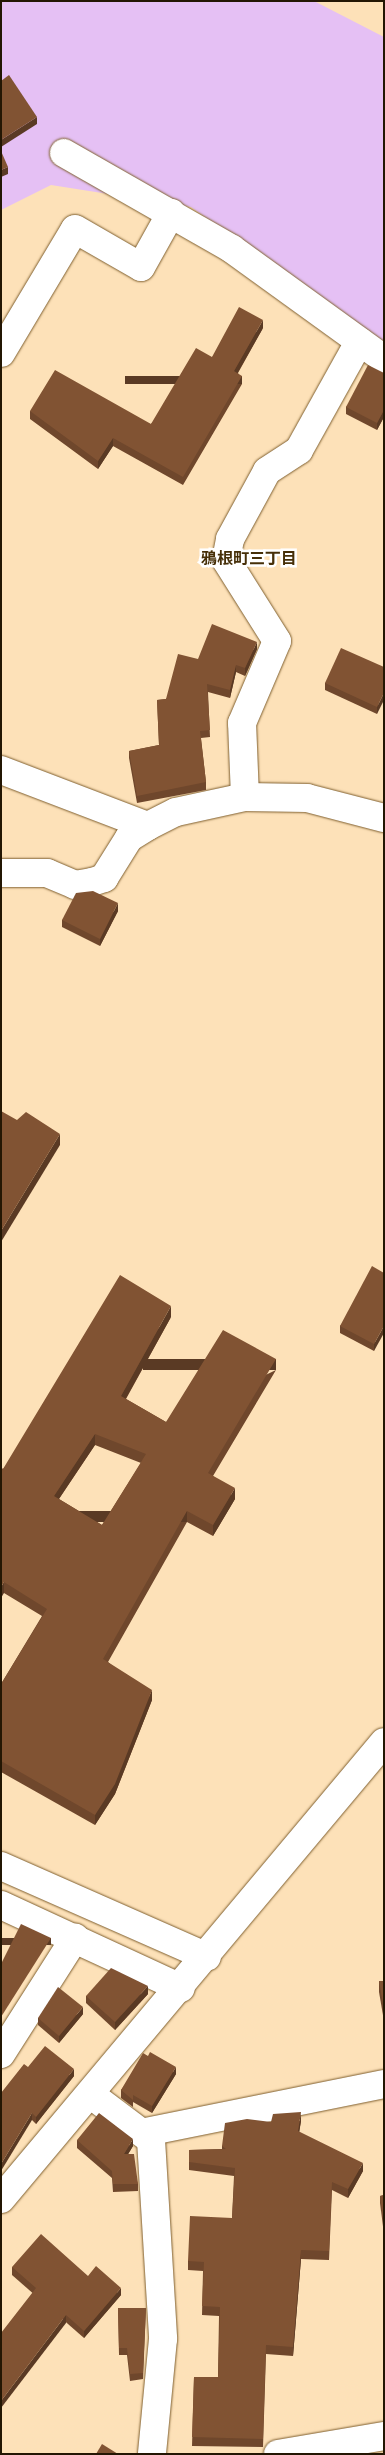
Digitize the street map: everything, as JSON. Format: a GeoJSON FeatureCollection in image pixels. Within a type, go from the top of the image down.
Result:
{"type":"FeatureCollection","features":[{"type":"Feature","properties":{"kind":"street"},"geometry":{"type":"LineString","coordinates":[[64,153],[232,249],[384,359]]}},
{"type":"Feature","properties":{"kind":"street"},"geometry":{"type":"LineString","coordinates":[[1,353],[75,229],[140,266],[171,213]]}},
{"type":"Feature","properties":{"kind":"street"},"geometry":{"type":"LineString","coordinates":[[245,798],[242,723],[277,641],[226,560],[230,539],[267,471],[299,450],[359,342]]}},
{"type":"Feature","properties":{"kind":"street"},"geometry":{"type":"LineString","coordinates":[[1,770],[148,826]]}},
{"type":"Feature","properties":{"kind":"street"},"geometry":{"type":"LineString","coordinates":[[1,873],[47,873],[75,885],[92,882],[104,878],[129,838],[148,826],[176,812],[245,798],[307,798],[384,818]]}},
{"type":"Feature","properties":{"kind":"street"},"geometry":{"type":"LineString","coordinates":[[1,2199],[207,1957],[384,1742]]}},
{"type":"Feature","properties":{"kind":"street"},"geometry":{"type":"LineString","coordinates":[[1,1866],[207,1957]]}},
{"type":"Feature","properties":{"kind":"street"},"geometry":{"type":"LineString","coordinates":[[1,1905],[181,1988]]}},
{"type":"Feature","properties":{"kind":"street"},"geometry":{"type":"LineString","coordinates":[[1,2054],[75,1938]]}},
{"type":"Feature","properties":{"kind":"street"},"geometry":{"type":"LineString","coordinates":[[146,2132],[384,2084]]}},
{"type":"Feature","properties":{"kind":"street"},"geometry":{"type":"LineString","coordinates":[[90,2094],[146,2132],[151,2140],[163,2339],[152,2454]]}},
{"type":"Feature","properties":{"kind":"street"},"geometry":{"type":"LineString","coordinates":[[278,2454],[384,2436]]}},
{"type":"Feature","properties":{"kind":"shaded area"},"geometry":{"type":"Polygon","coordinates":[[[1,1],[314,1],[384,37],[384,345],[191,207],[51,185],[1,210],[1,1]]]}},
{"type":"Feature","properties":{"kind":"building"},"geometry":{"type":"Polygon","coordinates":[[[9,75],[37,117],[1,140],[1,81],[9,75]]]}},
{"type":"Feature","properties":{"kind":"building"},"geometry":{"type":"Polygon","coordinates":[[[1,151],[8,167],[1,170],[1,151]]]}},
{"type":"Feature","properties":{"kind":"building"},"geometry":{"type":"Polygon","coordinates":[[[239,307],[263,320],[234,371],[242,376],[183,477],[113,438],[98,461],[30,411],[55,370],[151,424],[196,348],[212,357],[239,307]]]}},
{"type":"Feature","properties":{"kind":"building"},"geometry":{"type":"Polygon","coordinates":[[[368,365],[384,373],[384,410],[377,423],[346,407],[368,365]]]}},
{"type":"Feature","properties":{"kind":"building"},"geometry":{"type":"Polygon","coordinates":[[[212,624],[257,642],[245,668],[236,665],[230,690],[207,684],[210,730],[200,731],[206,782],[137,796],[129,751],[159,745],[157,700],[166,699],[178,654],[198,659],[212,624]]]}},
{"type":"Feature","properties":{"kind":"building"},"geometry":{"type":"Polygon","coordinates":[[[341,648],[384,667],[384,693],[377,707],[325,683],[341,648]]]}},
{"type":"Feature","properties":{"kind":"building"},"geometry":{"type":"Polygon","coordinates":[[[93,891],[118,903],[100,939],[62,920],[76,893],[93,891]]]}},
{"type":"Feature","properties":{"kind":"building"},"geometry":{"type":"Polygon","coordinates":[[[1,1111],[17,1120],[26,1112],[60,1134],[1,1231],[1,1111]]]}},
{"type":"Feature","properties":{"kind":"building"},"geometry":{"type":"Polygon","coordinates":[[[372,1266],[384,1273],[384,1326],[374,1344],[340,1326],[372,1266]]]}},
{"type":"Feature","properties":{"kind":"building"},"geometry":{"type":"Polygon","coordinates":[[[120,1275],[171,1306],[121,1396],[166,1422],[223,1330],[276,1359],[208,1473],[235,1488],[213,1525],[187,1511],[103,1659],[152,1690],[115,1784],[95,1815],[1,1761],[1,1684],[47,1609],[4,1582],[1,1587],[1,1467],[3,1469],[120,1275]],[[95,1434],[54,1496],[102,1525],[146,1454],[95,1434]]]}},
{"type":"Feature","properties":{"kind":"building"},"geometry":{"type":"Polygon","coordinates":[[[21,1924],[51,1938],[1,2017],[1,1964],[21,1924]]]}},
{"type":"Feature","properties":{"kind":"building"},"geometry":{"type":"Polygon","coordinates":[[[111,1968],[148,1986],[115,2022],[86,1996],[111,1968]]]}},
{"type":"Feature","properties":{"kind":"building"},"geometry":{"type":"Polygon","coordinates":[[[379,1981],[384,1981],[384,2010],[379,1981]]]}},
{"type":"Feature","properties":{"kind":"building"},"geometry":{"type":"Polygon","coordinates":[[[58,1987],[83,2007],[59,2036],[38,2018],[58,1987]]]}},
{"type":"Feature","properties":{"kind":"building"},"geometry":{"type":"Polygon","coordinates":[[[45,2046],[74,2069],[36,2117],[32,2113],[1,2164],[1,2093],[24,2064],[28,2067],[45,2046]]]}},
{"type":"Feature","properties":{"kind":"building"},"geometry":{"type":"Polygon","coordinates":[[[150,2052],[176,2067],[152,2106],[133,2095],[133,2100],[121,2090],[143,2053],[148,2056],[150,2052]]]}},
{"type":"Feature","properties":{"kind":"building"},"geometry":{"type":"Polygon","coordinates":[[[301,2112],[298,2131],[363,2163],[348,2189],[332,2182],[329,2251],[301,2250],[293,2347],[266,2345],[263,2439],[192,2437],[194,2377],[218,2377],[220,2307],[202,2306],[204,2262],[188,2261],[190,2216],[232,2218],[235,2168],[189,2162],[189,2150],[226,2149],[222,2146],[225,2123],[247,2119],[271,2122],[273,2114],[301,2112]]]}},
{"type":"Feature","properties":{"kind":"building"},"geometry":{"type":"Polygon","coordinates":[[[99,2113],[133,2139],[124,2154],[134,2154],[138,2184],[113,2184],[112,2171],[77,2140],[99,2113]]]}},
{"type":"Feature","properties":{"kind":"building"},"geometry":{"type":"Polygon","coordinates":[[[384,2195],[384,2227],[380,2196],[384,2195]]]}},
{"type":"Feature","properties":{"kind":"building"},"geometry":{"type":"Polygon","coordinates":[[[41,2234],[88,2276],[96,2266],[121,2288],[84,2331],[66,2315],[1,2401],[1,2333],[36,2288],[12,2267],[41,2234]]]}},
{"type":"Feature","properties":{"kind":"building"},"geometry":{"type":"Polygon","coordinates":[[[118,2308],[146,2308],[143,2373],[130,2374],[127,2348],[119,2348],[118,2308]]]}},
{"type":"Feature","properties":{"kind":"building"},"geometry":{"type":"Polygon","coordinates":[[[102,2444],[118,2454],[96,2454],[102,2444]]]}},
{"type":"Feature","properties":{"kind":"district","name":"鴉根町三丁目"},"geometry":{"type":"Point","coordinates":[249,558]}}]}
